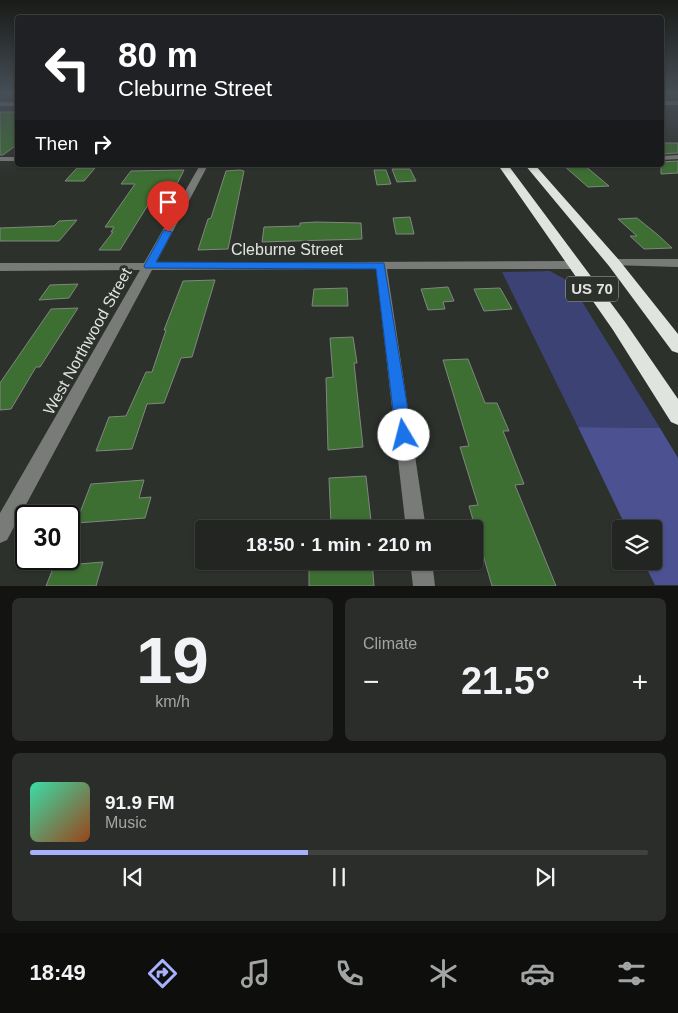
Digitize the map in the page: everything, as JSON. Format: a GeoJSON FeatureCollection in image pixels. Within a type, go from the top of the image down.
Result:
{"type":"FeatureCollection","features":[{"type":"Feature","properties":{"kind":"highway","name":"US 70"},"geometry":{"type":"LineString","coordinates":[[504,167],[619,326],[678,416]]}},
{"type":"Feature","properties":{"kind":"highway"},"geometry":{"type":"LineString","coordinates":[[520,167],[550,189]]}},
{"type":"Feature","properties":{"kind":"highway","name":"US 70"},"geometry":{"type":"LineString","coordinates":[[532,167],[614,263],[678,346]]}},
{"type":"Feature","properties":{"kind":"street"},"geometry":{"type":"LineString","coordinates":[[664,158],[678,158]]}},
{"type":"Feature","properties":{"kind":"street"},"geometry":{"type":"LineString","coordinates":[[0,159],[15,159]]}},
{"type":"Feature","properties":{"kind":"street","name":"West Northwood Street"},"geometry":{"type":"LineString","coordinates":[[0,533],[203,167]]}},
{"type":"Feature","properties":{"kind":"street"},"geometry":{"type":"LineString","coordinates":[[614,263],[678,263]]}},
{"type":"Feature","properties":{"kind":"street","name":"Cleburne Street"},"geometry":{"type":"LineString","coordinates":[[0,267],[575,265]]}},
{"type":"Feature","properties":{"kind":"street"},"geometry":{"type":"LineString","coordinates":[[381,266],[415,520]]}},
{"type":"Feature","properties":{"kind":"street"},"geometry":{"type":"LineString","coordinates":[[422,570],[424,586]]}},
{"type":"Feature","properties":{"kind":"shaded area"},"geometry":{"type":"Polygon","coordinates":[[[550,271],[570,282],[660,428],[578,427],[502,272],[550,271]]]}},
{"type":"Feature","properties":{"kind":"shaded area"},"geometry":{"type":"Polygon","coordinates":[[[578,427],[660,428],[678,458],[678,585],[655,585],[648,570],[662,570],[662,520],[623,520],[578,427]]]}},
{"type":"Feature","properties":{"kind":"building"},"geometry":{"type":"Polygon","coordinates":[[[0,121],[15,121],[15,146],[3,155],[0,155],[0,121]]]}},
{"type":"Feature","properties":{"kind":"building"},"geometry":{"type":"Polygon","coordinates":[[[664,143],[678,143],[678,153],[664,154],[664,143]]]}},
{"type":"Feature","properties":{"kind":"building"},"geometry":{"type":"Polygon","coordinates":[[[678,161],[678,173],[661,174],[661,167],[664,167],[664,162],[678,161]]]}},
{"type":"Feature","properties":{"kind":"building"},"geometry":{"type":"Polygon","coordinates":[[[565,167],[586,167],[609,186],[588,187],[565,167]]]}},
{"type":"Feature","properties":{"kind":"building"},"geometry":{"type":"Polygon","coordinates":[[[77,168],[95,168],[84,181],[65,181],[77,168]]]}},
{"type":"Feature","properties":{"kind":"building"},"geometry":{"type":"Polygon","coordinates":[[[392,169],[410,169],[416,181],[397,182],[392,169]]]}},
{"type":"Feature","properties":{"kind":"building"},"geometry":{"type":"Polygon","coordinates":[[[184,170],[177,184],[161,184],[120,250],[99,250],[113,232],[111,232],[114,227],[105,227],[135,184],[121,184],[131,171],[184,170]]]}},
{"type":"Feature","properties":{"kind":"building"},"geometry":{"type":"Polygon","coordinates":[[[374,170],[386,170],[391,184],[377,185],[374,170]]]}},
{"type":"Feature","properties":{"kind":"building"},"geometry":{"type":"Polygon","coordinates":[[[226,171],[244,171],[228,249],[198,250],[208,219],[211,218],[226,171]]]}},
{"type":"Feature","properties":{"kind":"building"},"geometry":{"type":"Polygon","coordinates":[[[410,217],[414,234],[396,234],[393,218],[410,217]]]}},
{"type":"Feature","properties":{"kind":"building"},"geometry":{"type":"Polygon","coordinates":[[[637,218],[672,248],[644,249],[630,236],[637,236],[618,219],[637,218]]]}},
{"type":"Feature","properties":{"kind":"building"},"geometry":{"type":"Polygon","coordinates":[[[77,220],[59,241],[0,241],[0,228],[54,226],[59,221],[77,220]]]}},
{"type":"Feature","properties":{"kind":"building"},"geometry":{"type":"Polygon","coordinates":[[[300,223],[361,223],[362,239],[262,242],[264,227],[300,226],[300,223]]]}},
{"type":"Feature","properties":{"kind":"building"},"geometry":{"type":"Polygon","coordinates":[[[215,280],[192,357],[181,358],[164,403],[147,404],[132,449],[96,451],[109,417],[126,416],[146,372],[152,372],[166,330],[164,330],[183,281],[215,280]]]}},
{"type":"Feature","properties":{"kind":"building"},"geometry":{"type":"Polygon","coordinates":[[[78,284],[69,298],[39,300],[50,285],[78,284]]]}},
{"type":"Feature","properties":{"kind":"building"},"geometry":{"type":"Polygon","coordinates":[[[448,287],[454,301],[443,302],[445,309],[428,310],[421,289],[448,287]]]}},
{"type":"Feature","properties":{"kind":"building"},"geometry":{"type":"Polygon","coordinates":[[[347,288],[348,306],[312,306],[314,289],[347,288]]]}},
{"type":"Feature","properties":{"kind":"building"},"geometry":{"type":"Polygon","coordinates":[[[500,288],[512,309],[484,311],[474,289],[500,288]]]}},
{"type":"Feature","properties":{"kind":"building"},"geometry":{"type":"Polygon","coordinates":[[[78,308],[40,367],[36,367],[11,409],[0,410],[0,383],[51,309],[78,308]]]}},
{"type":"Feature","properties":{"kind":"building"},"geometry":{"type":"Polygon","coordinates":[[[353,337],[357,363],[354,363],[363,447],[328,450],[326,378],[333,377],[330,338],[353,337]]]}},
{"type":"Feature","properties":{"kind":"building"},"geometry":{"type":"Polygon","coordinates":[[[468,359],[485,403],[497,403],[509,431],[503,431],[524,484],[515,485],[556,586],[492,586],[483,555],[483,520],[473,520],[469,506],[478,505],[460,447],[469,446],[443,360],[468,359]]]}},
{"type":"Feature","properties":{"kind":"building"},"geometry":{"type":"Polygon","coordinates":[[[366,476],[371,520],[331,520],[329,478],[366,476]]]}},
{"type":"Feature","properties":{"kind":"building"},"geometry":{"type":"Polygon","coordinates":[[[144,480],[139,498],[151,497],[145,518],[80,523],[80,513],[91,484],[144,480]]]}},
{"type":"Feature","properties":{"kind":"building"},"geometry":{"type":"Polygon","coordinates":[[[103,562],[96,586],[46,586],[52,570],[80,570],[80,564],[103,562]]]}},
{"type":"Feature","properties":{"kind":"building"},"geometry":{"type":"Polygon","coordinates":[[[309,570],[373,570],[374,586],[309,586],[309,570]]]}},
{"type":"Feature","properties":{"kind":"route"},"geometry":{"type":"LineString","coordinates":[[168,232],[149,266],[381,266],[404,435]]}}]}
